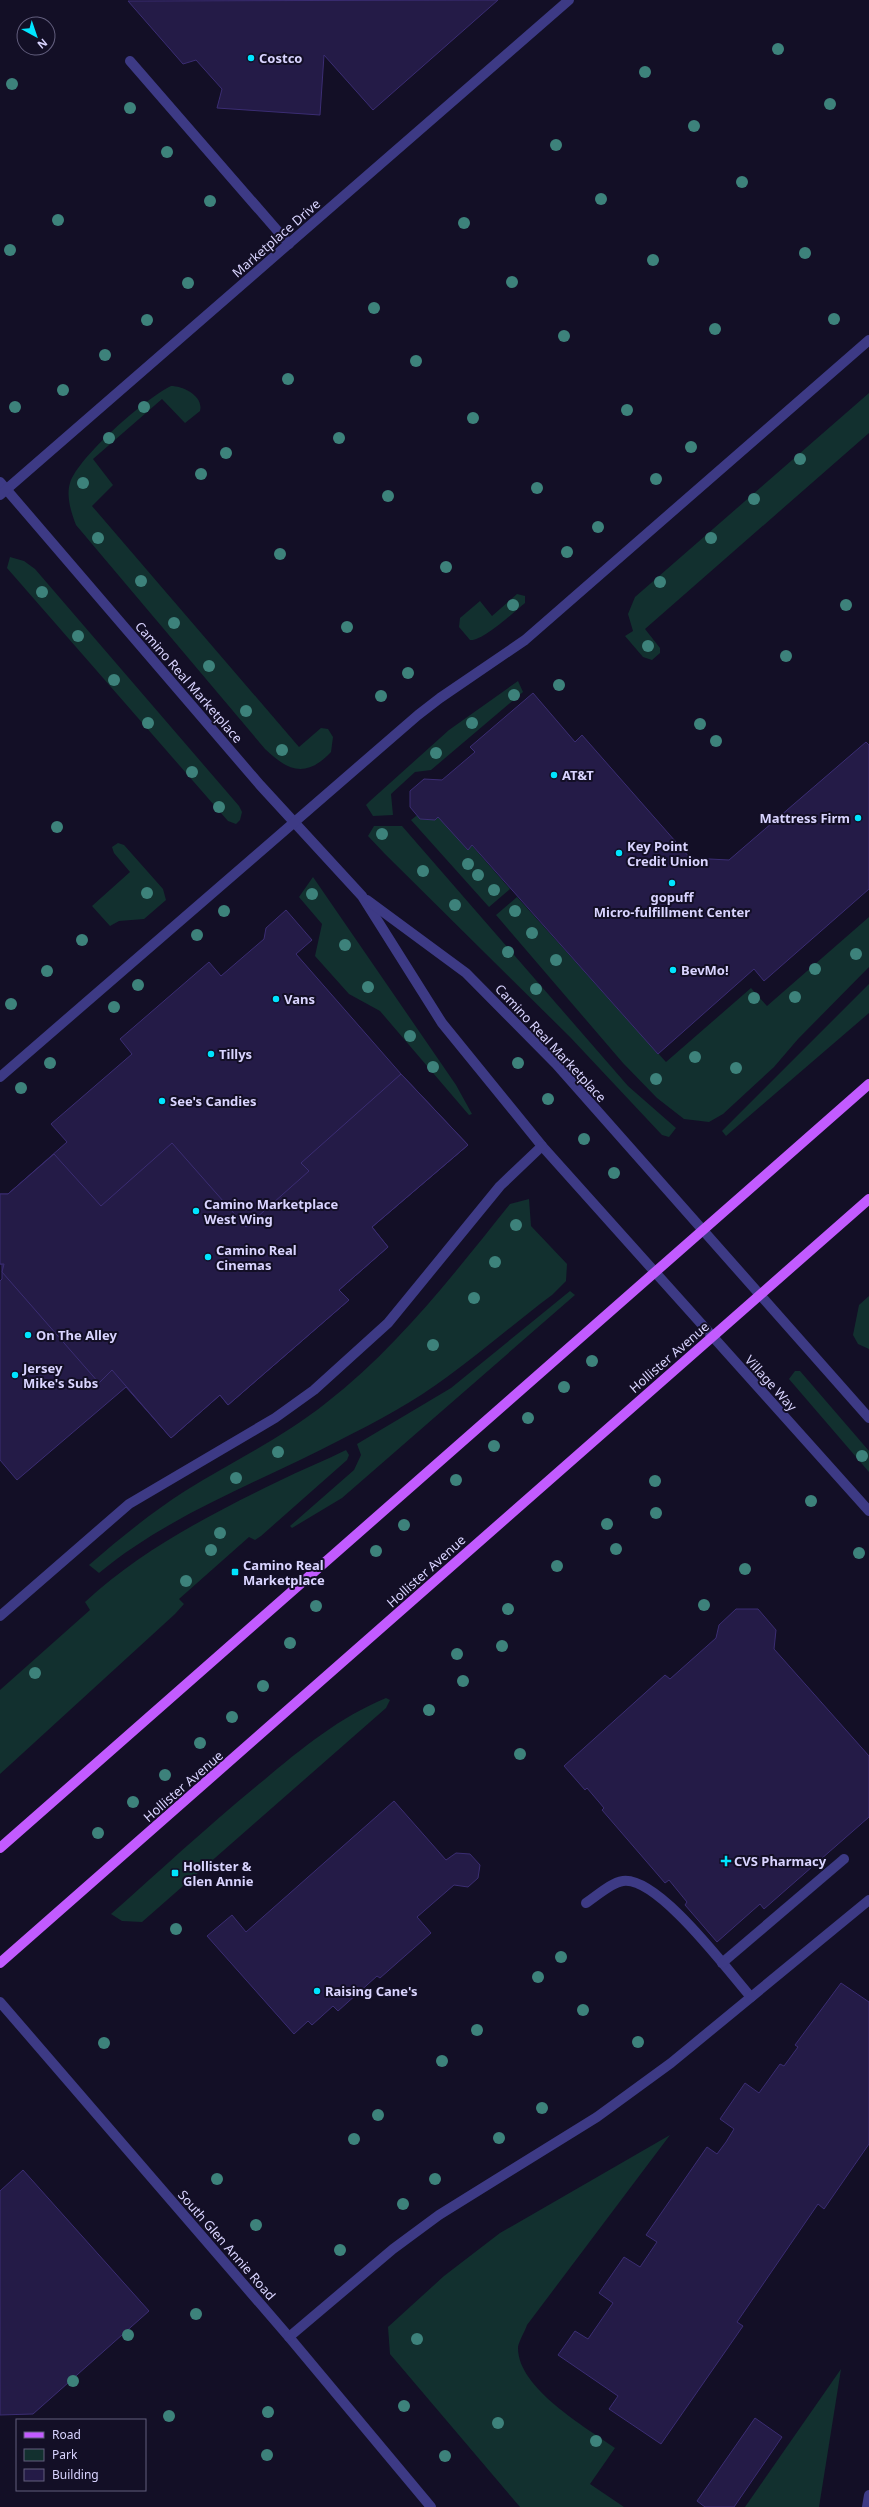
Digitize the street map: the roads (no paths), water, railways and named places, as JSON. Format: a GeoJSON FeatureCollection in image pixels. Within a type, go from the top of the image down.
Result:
{"type":"FeatureCollection","features":[{"type":"Feature","properties":{"kind":"main road"},"geometry":{"type":"LineString","coordinates":[[0,1848],[654,1271],[869,1084]]}},
{"type":"Feature","properties":{"kind":"main road","name":"Hollister Avenue"},"geometry":{"type":"LineString","coordinates":[[0,1963],[326,1678],[869,1199]]}},
{"type":"Feature","properties":{"kind":"street","name":"Marketplace Drive"},"geometry":{"type":"LineString","coordinates":[[2,489],[289,244],[569,0]]}},
{"type":"Feature","properties":{"kind":"street"},"geometry":{"type":"LineString","coordinates":[[130,61],[289,244]]}},
{"type":"Feature","properties":{"kind":"street"},"geometry":{"type":"LineString","coordinates":[[0,1077],[294,821],[440,698],[526,640],[869,340]]}},
{"type":"Feature","properties":{"kind":"street","name":"Camino Real Marketplace"},"geometry":{"type":"LineString","coordinates":[[2,489],[294,821],[362,896],[442,1023],[542,1146],[654,1271]]}},
{"type":"Feature","properties":{"kind":"street","name":"Camino Real Marketplace"},"geometry":{"type":"LineString","coordinates":[[362,896],[466,973],[556,1064],[702,1230]]}},
{"type":"Feature","properties":{"kind":"street"},"geometry":{"type":"LineString","coordinates":[[0,1616],[129,1504],[275,1418],[314,1390],[388,1323],[500,1186],[542,1146]]}},
{"type":"Feature","properties":{"kind":"street"},"geometry":{"type":"LineString","coordinates":[[702,1230],[869,1418]]}},
{"type":"Feature","properties":{"kind":"street","name":"Village Way"},"geometry":{"type":"LineString","coordinates":[[654,1271],[869,1512]]}},
{"type":"Feature","properties":{"kind":"street"},"geometry":{"type":"LineString","coordinates":[[722,1963],[844,1859]]}},
{"type":"Feature","properties":{"kind":"street"},"geometry":{"type":"LineString","coordinates":[[586,1903],[617,1883],[631,1881],[643,1885],[675,1909],[751,1997]]}},
{"type":"Feature","properties":{"kind":"street"},"geometry":{"type":"LineString","coordinates":[[289,2337],[393,2249],[439,2215],[572,2133],[671,2064],[869,1900]]}},
{"type":"Feature","properties":{"kind":"street","name":"South Glen Annie Road"},"geometry":{"type":"LineString","coordinates":[[0,2002],[289,2337],[431,2507]]}},
{"type":"Feature","properties":{"kind":"street"},"geometry":{"type":"LineString","coordinates":[[867,2507],[869,2495]]}},
{"type":"Feature","properties":{"kind":"place","name":"Costco"},"geometry":{"type":"Point","coordinates":[251,58]}},
{"type":"Feature","properties":{"kind":"place","name":"AT&T"},"geometry":{"type":"Point","coordinates":[554,775]}},
{"type":"Feature","properties":{"kind":"place","name":"Mattress Firm"},"geometry":{"type":"Point","coordinates":[858,818]}},
{"type":"Feature","properties":{"kind":"place","name":"Key Point Credit Union"},"geometry":{"type":"Point","coordinates":[619,853]}},
{"type":"Feature","properties":{"kind":"place","name":"gopuff Micro-fulfillment Center"},"geometry":{"type":"Point","coordinates":[672,883]}},
{"type":"Feature","properties":{"kind":"place","name":"BevMo!"},"geometry":{"type":"Point","coordinates":[673,970]}},
{"type":"Feature","properties":{"kind":"place","name":"Vans"},"geometry":{"type":"Point","coordinates":[276,999]}},
{"type":"Feature","properties":{"kind":"place","name":"Tillys"},"geometry":{"type":"Point","coordinates":[211,1054]}},
{"type":"Feature","properties":{"kind":"place","name":"See's Candies"},"geometry":{"type":"Point","coordinates":[162,1101]}},
{"type":"Feature","properties":{"kind":"place","name":"Camino Marketplace West Wing"},"geometry":{"type":"Point","coordinates":[196,1211]}},
{"type":"Feature","properties":{"kind":"place","name":"Camino Real Cinemas"},"geometry":{"type":"Point","coordinates":[208,1257]}},
{"type":"Feature","properties":{"kind":"place","name":"On The Alley"},"geometry":{"type":"Point","coordinates":[28,1335]}},
{"type":"Feature","properties":{"kind":"place","name":"Jersey Mike's Subs"},"geometry":{"type":"Point","coordinates":[15,1375]}},
{"type":"Feature","properties":{"kind":"place","name":"Camino Real Marketplace"},"geometry":{"type":"Point","coordinates":[235,1572]}},
{"type":"Feature","properties":{"kind":"place","name":"CVS Pharmacy"},"geometry":{"type":"Point","coordinates":[726,1861]}},
{"type":"Feature","properties":{"kind":"place","name":"Hollister & Glen Annie"},"geometry":{"type":"Point","coordinates":[175,1873]}},
{"type":"Feature","properties":{"kind":"place","name":"Raising Cane's"},"geometry":{"type":"Point","coordinates":[317,1991]}}]}
